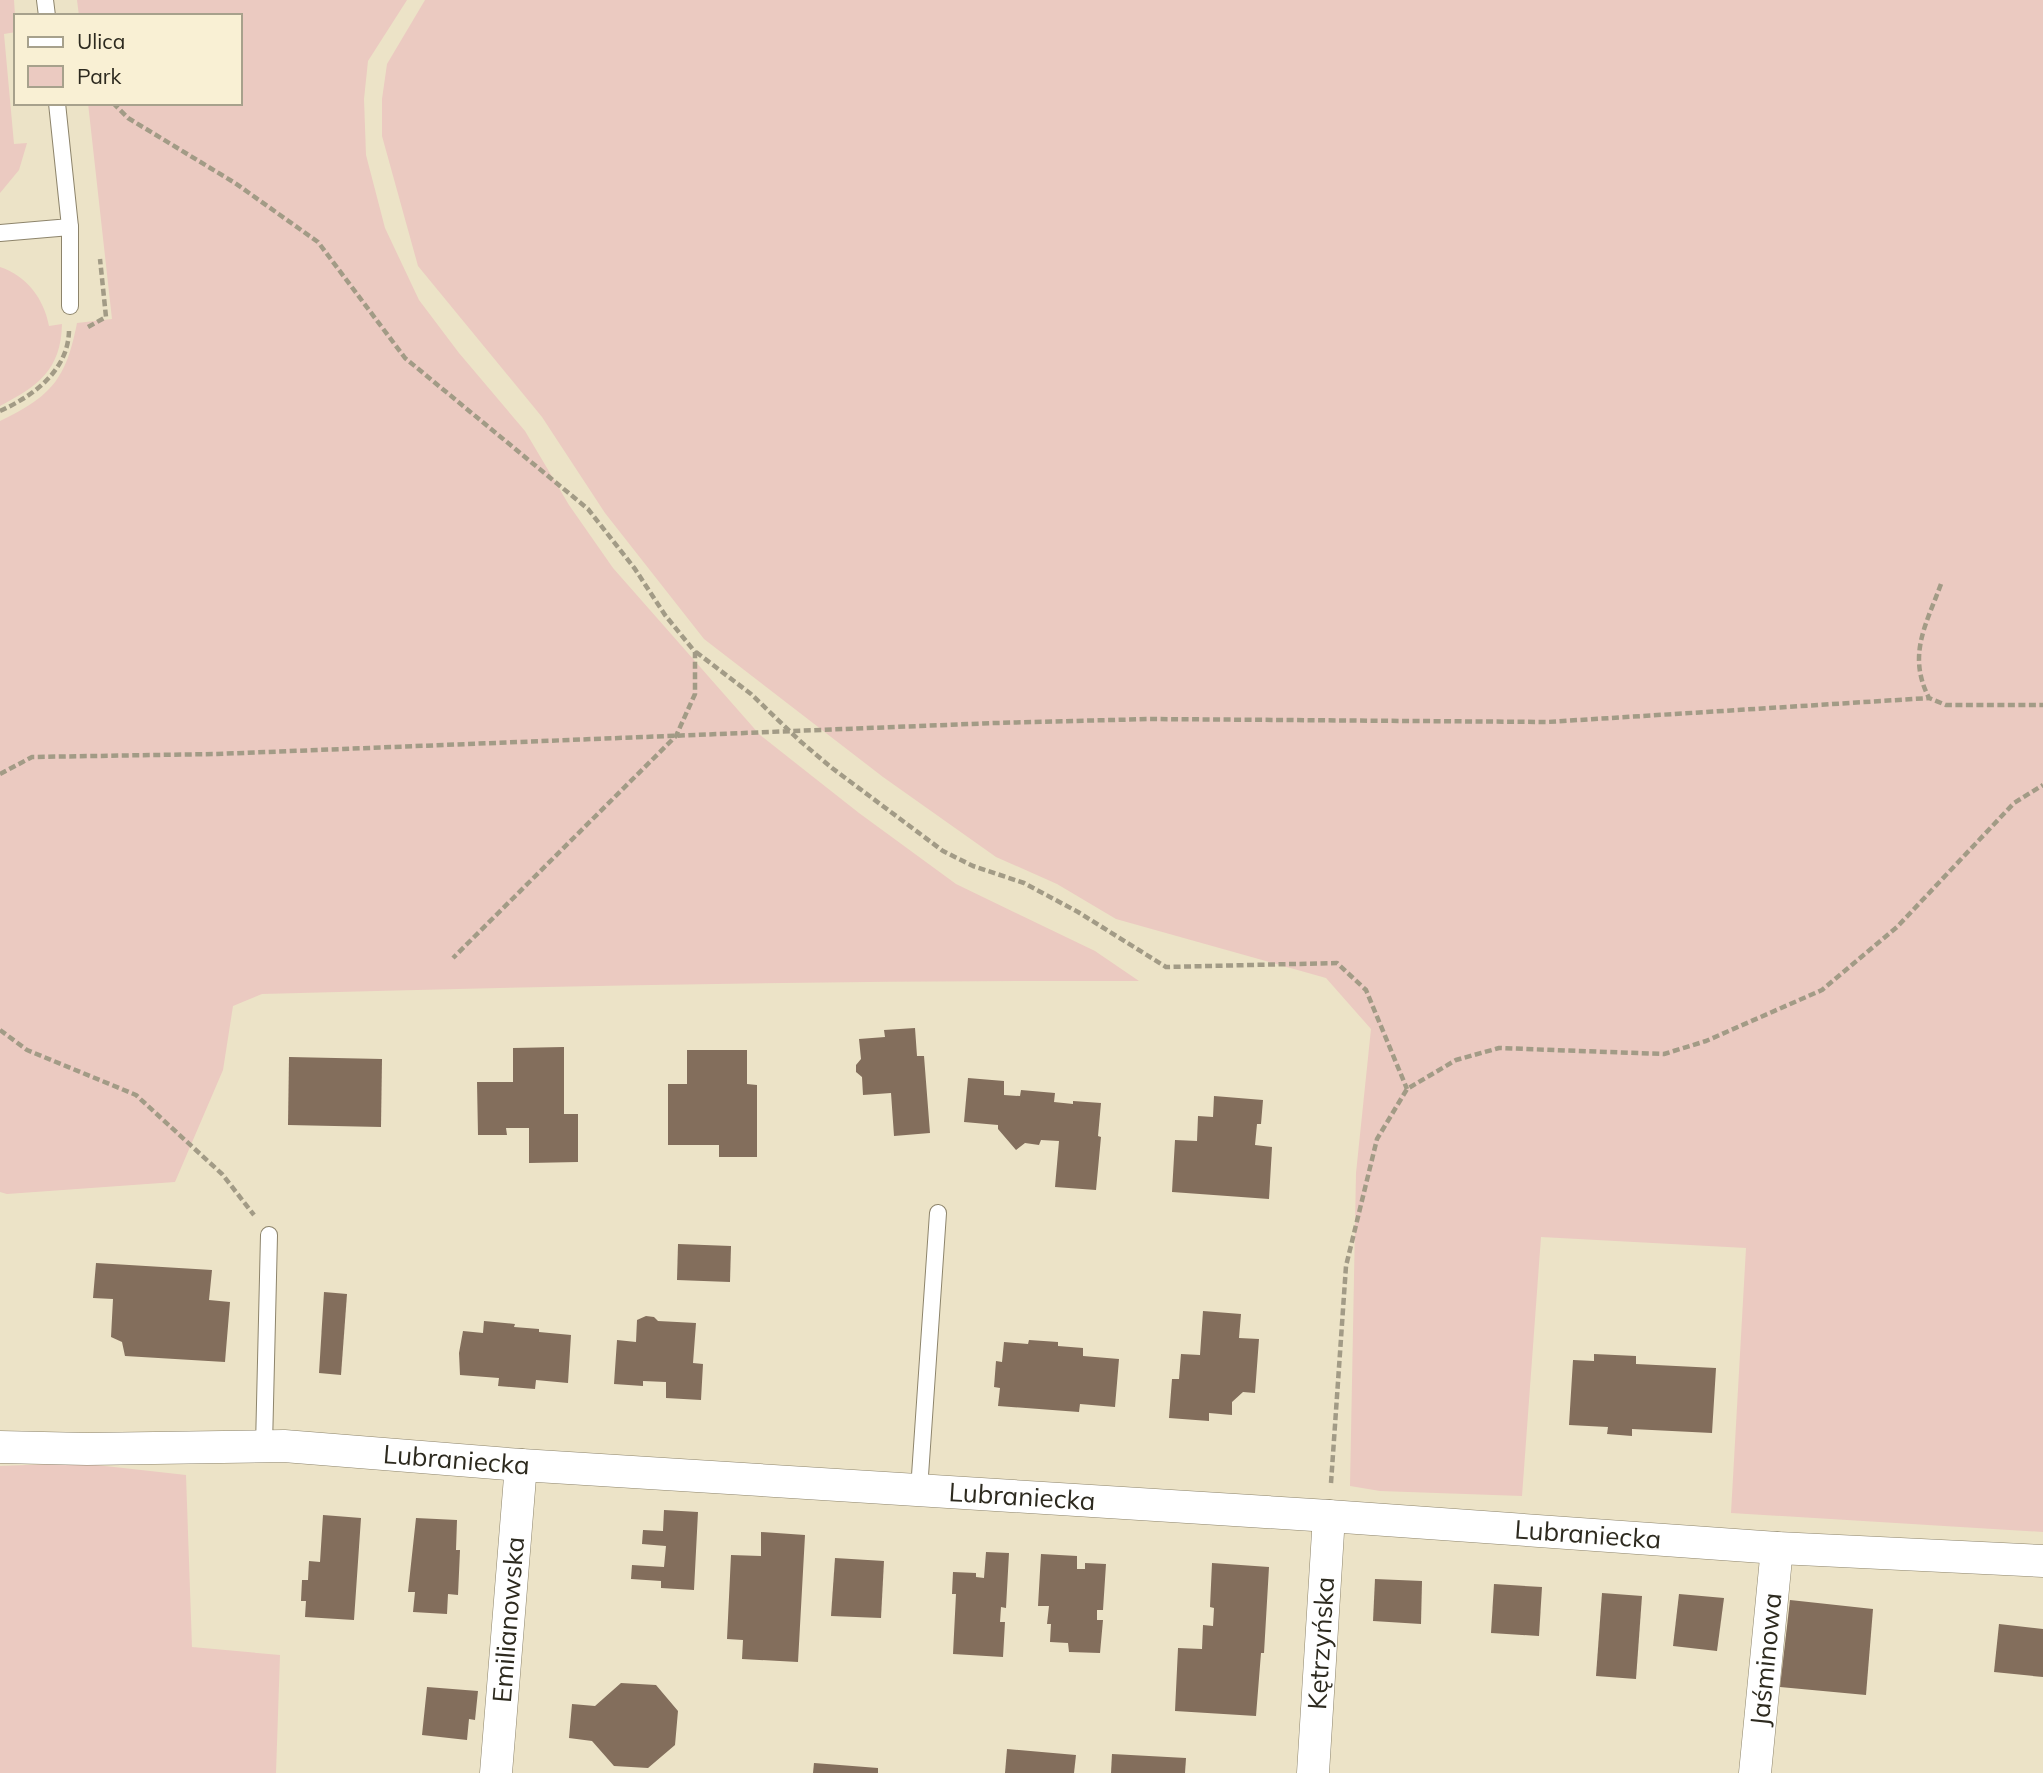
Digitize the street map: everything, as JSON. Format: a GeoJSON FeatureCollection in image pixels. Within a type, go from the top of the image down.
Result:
{"type":"FeatureCollection","features":[{"type":"Feature","properties":{"kind":"street","name":"Lubraniecka"},"geometry":{"type":"LineString","coordinates":[[0,1447],[87,1449],[284,1446],[521,1465],[1329,1516],[1777,1548],[2043,1561]]}},
{"type":"Feature","properties":{"kind":"street","name":"Emilianowska"},"geometry":{"type":"LineString","coordinates":[[496,1773],[521,1465]]}},
{"type":"Feature","properties":{"kind":"street","name":"Kętrzyńska"},"geometry":{"type":"LineString","coordinates":[[1313,1773],[1329,1516]]}},
{"type":"Feature","properties":{"kind":"street","name":"Jaśminowa"},"geometry":{"type":"LineString","coordinates":[[1755,1773],[1777,1548]]}},
{"type":"Feature","properties":{"kind":"lane"},"geometry":{"type":"LineString","coordinates":[[57,105],[70,227],[69,306]]}},
{"type":"Feature","properties":{"kind":"lane"},"geometry":{"type":"LineString","coordinates":[[0,233],[70,227]]}},
{"type":"Feature","properties":{"kind":"lane"},"geometry":{"type":"LineString","coordinates":[[919,1490],[938,1213]]}},
{"type":"Feature","properties":{"kind":"lane"},"geometry":{"type":"LineString","coordinates":[[264,1446],[269,1235]]}},
{"type":"Feature","properties":{"kind":"path"},"geometry":{"type":"LineString","coordinates":[[115,105],[128,118],[235,183],[318,242],[405,358],[587,509],[635,569],[664,615],[695,652],[751,694],[832,768],[943,851],[973,866],[1024,883],[1078,912],[1166,967],[1337,962],[1366,990],[1407,1089]]}},
{"type":"Feature","properties":{"kind":"path"},"geometry":{"type":"LineString","coordinates":[[0,411],[41,387],[55,372],[69,337],[69,306]]}},
{"type":"Feature","properties":{"kind":"path"},"geometry":{"type":"LineString","coordinates":[[1928,698],[1919,679],[1919,647],[1941,584]]}},
{"type":"Feature","properties":{"kind":"path"},"geometry":{"type":"LineString","coordinates":[[453,958],[676,736],[695,694],[695,652]]}},
{"type":"Feature","properties":{"kind":"path"},"geometry":{"type":"LineString","coordinates":[[0,774],[32,757],[217,754],[1150,719],[1547,722],[1928,698],[1946,705],[2043,705]]}},
{"type":"Feature","properties":{"kind":"path"},"geometry":{"type":"LineString","coordinates":[[1329,1516],[1346,1266],[1377,1139],[1407,1089],[1456,1059],[1499,1048],[1664,1054],[1706,1041],[1822,990],[1897,928],[2014,803],[2043,785]]}},
{"type":"Feature","properties":{"kind":"path"},"geometry":{"type":"LineString","coordinates":[[0,1030],[27,1050],[136,1095],[222,1174],[255,1216]]}},
{"type":"Feature","properties":{"kind":"green space"},"geometry":{"type":"Polygon","coordinates":[[[0,0],[14,0],[14,32],[4,34],[14,144],[27,143],[19,170],[0,193],[0,0]]]}},
{"type":"Feature","properties":{"kind":"green space"},"geometry":{"type":"Polygon","coordinates":[[[77,0],[407,0],[368,61],[364,99],[366,155],[385,228],[419,300],[459,353],[525,431],[569,505],[613,568],[760,735],[859,813],[956,884],[1095,951],[1139,981],[700,984],[262,994],[233,1006],[223,1070],[175,1182],[7,1194],[0,1192],[0,421],[32,403],[54,384],[68,358],[77,323],[112,319],[88,105],[242,105],[242,14],[79,14],[77,0]]]}},
{"type":"Feature","properties":{"kind":"green space"},"geometry":{"type":"Polygon","coordinates":[[[425,0],[2043,0],[2043,1532],[1731,1513],[1746,1248],[1541,1237],[1522,1496],[1380,1491],[1350,1486],[1356,1173],[1371,1029],[1326,978],[1116,919],[1057,884],[996,857],[883,777],[704,639],[605,513],[542,417],[418,266],[382,136],[382,99],[387,64],[425,0]]]}},
{"type":"Feature","properties":{"kind":"green space"},"geometry":{"type":"Polygon","coordinates":[[[0,267],[18,276],[33,290],[47,316],[49,326],[62,324],[57,353],[45,375],[26,391],[0,406],[0,267]]]}},
{"type":"Feature","properties":{"kind":"green space"},"geometry":{"type":"Polygon","coordinates":[[[78,1463],[186,1475],[192,1647],[280,1655],[276,1773],[0,1773],[0,1466],[78,1463]]]}},
{"type":"Feature","properties":{"kind":"building"},"geometry":{"type":"Polygon","coordinates":[[[915,1028],[917,1056],[924,1056],[930,1133],[894,1136],[891,1093],[863,1095],[862,1077],[856,1072],[856,1065],[861,1059],[859,1039],[885,1037],[884,1030],[915,1028]]]}},
{"type":"Feature","properties":{"kind":"building"},"geometry":{"type":"Polygon","coordinates":[[[564,1047],[564,1114],[578,1114],[578,1162],[529,1163],[529,1128],[506,1128],[507,1135],[478,1135],[477,1082],[513,1082],[513,1048],[564,1047]]]}},
{"type":"Feature","properties":{"kind":"building"},"geometry":{"type":"Polygon","coordinates":[[[687,1050],[747,1050],[747,1084],[757,1085],[757,1157],[719,1157],[719,1145],[668,1145],[668,1084],[687,1084],[687,1050]]]}},
{"type":"Feature","properties":{"kind":"building"},"geometry":{"type":"Polygon","coordinates":[[[289,1057],[382,1059],[381,1127],[288,1125],[289,1057]]]}},
{"type":"Feature","properties":{"kind":"building"},"geometry":{"type":"Polygon","coordinates":[[[968,1078],[1004,1081],[1004,1095],[1020,1096],[1021,1090],[1055,1093],[1054,1102],[1101,1103],[1096,1190],[1055,1187],[1059,1141],[1041,1140],[1039,1145],[1025,1143],[1016,1150],[998,1129],[998,1125],[964,1122],[968,1078]]]}},
{"type":"Feature","properties":{"kind":"building"},"geometry":{"type":"Polygon","coordinates":[[[1214,1096],[1263,1100],[1261,1124],[1257,1124],[1255,1145],[1272,1147],[1269,1199],[1172,1192],[1175,1140],[1197,1141],[1198,1116],[1213,1117],[1214,1096]]]}},
{"type":"Feature","properties":{"kind":"building"},"geometry":{"type":"Polygon","coordinates":[[[678,1244],[731,1246],[730,1282],[677,1280],[678,1244]]]}},
{"type":"Feature","properties":{"kind":"building"},"geometry":{"type":"Polygon","coordinates":[[[96,1263],[212,1270],[209,1300],[230,1302],[225,1362],[125,1356],[122,1342],[111,1337],[113,1299],[93,1298],[96,1263]]]}},
{"type":"Feature","properties":{"kind":"building"},"geometry":{"type":"Polygon","coordinates":[[[324,1292],[347,1294],[341,1375],[319,1373],[324,1292]]]}},
{"type":"Feature","properties":{"kind":"building"},"geometry":{"type":"Polygon","coordinates":[[[1203,1311],[1241,1314],[1239,1338],[1259,1339],[1255,1393],[1243,1392],[1232,1402],[1232,1415],[1209,1413],[1209,1421],[1169,1418],[1172,1379],[1179,1379],[1181,1354],[1200,1355],[1203,1311]]]}},
{"type":"Feature","properties":{"kind":"building"},"geometry":{"type":"Polygon","coordinates":[[[646,1316],[654,1317],[658,1321],[696,1323],[693,1363],[703,1364],[701,1400],[666,1398],[666,1382],[643,1381],[643,1386],[614,1384],[617,1340],[636,1342],[637,1320],[646,1316]]]}},
{"type":"Feature","properties":{"kind":"building"},"geometry":{"type":"Polygon","coordinates":[[[484,1321],[515,1324],[514,1327],[539,1329],[539,1332],[571,1335],[568,1383],[536,1380],[535,1389],[498,1386],[499,1378],[460,1375],[459,1353],[463,1331],[483,1333],[484,1321]]]}},
{"type":"Feature","properties":{"kind":"building"},"geometry":{"type":"Polygon","coordinates":[[[1029,1340],[1058,1342],[1058,1346],[1083,1348],[1083,1356],[1119,1359],[1115,1407],[1080,1404],[1079,1412],[998,1406],[1000,1388],[994,1387],[996,1361],[1002,1362],[1004,1342],[1028,1344],[1029,1340]]]}},
{"type":"Feature","properties":{"kind":"building"},"geometry":{"type":"Polygon","coordinates":[[[1594,1354],[1636,1356],[1636,1364],[1716,1368],[1712,1433],[1632,1429],[1632,1436],[1607,1434],[1608,1427],[1569,1425],[1573,1360],[1594,1361],[1594,1354]]]}},
{"type":"Feature","properties":{"kind":"building"},"geometry":{"type":"Polygon","coordinates":[[[664,1510],[698,1512],[694,1590],[661,1588],[661,1581],[631,1579],[632,1565],[664,1567],[666,1546],[642,1544],[643,1530],[663,1531],[664,1510]]]}},
{"type":"Feature","properties":{"kind":"building"},"geometry":{"type":"Polygon","coordinates":[[[323,1515],[361,1518],[354,1620],[305,1617],[306,1601],[301,1601],[302,1580],[308,1580],[309,1561],[320,1562],[323,1515]]]}},
{"type":"Feature","properties":{"kind":"building"},"geometry":{"type":"Polygon","coordinates":[[[416,1518],[457,1520],[456,1550],[460,1550],[458,1595],[448,1594],[447,1614],[413,1612],[415,1592],[408,1592],[416,1518]]]}},
{"type":"Feature","properties":{"kind":"building"},"geometry":{"type":"Polygon","coordinates":[[[761,1532],[805,1535],[798,1662],[742,1659],[743,1640],[727,1639],[731,1555],[761,1556],[761,1532]]]}},
{"type":"Feature","properties":{"kind":"building"},"geometry":{"type":"Polygon","coordinates":[[[986,1552],[1009,1553],[1006,1608],[1001,1607],[1000,1622],[1005,1622],[1003,1657],[953,1654],[956,1594],[952,1594],[953,1572],[976,1573],[976,1577],[984,1578],[986,1552]]]}},
{"type":"Feature","properties":{"kind":"building"},"geometry":{"type":"Polygon","coordinates":[[[1041,1554],[1077,1556],[1077,1569],[1085,1569],[1085,1563],[1106,1564],[1103,1610],[1097,1610],[1097,1620],[1103,1620],[1100,1653],[1069,1652],[1068,1643],[1050,1642],[1051,1624],[1047,1624],[1049,1606],[1038,1606],[1041,1554]]]}},
{"type":"Feature","properties":{"kind":"building"},"geometry":{"type":"Polygon","coordinates":[[[835,1558],[884,1561],[881,1618],[831,1616],[835,1558]]]}},
{"type":"Feature","properties":{"kind":"building"},"geometry":{"type":"Polygon","coordinates":[[[1212,1563],[1269,1567],[1264,1653],[1261,1653],[1256,1716],[1175,1711],[1178,1648],[1202,1649],[1203,1625],[1213,1626],[1214,1608],[1210,1607],[1212,1563]]]}},
{"type":"Feature","properties":{"kind":"building"},"geometry":{"type":"Polygon","coordinates":[[[1375,1579],[1422,1581],[1421,1624],[1373,1621],[1375,1579]]]}},
{"type":"Feature","properties":{"kind":"building"},"geometry":{"type":"Polygon","coordinates":[[[1494,1584],[1542,1587],[1539,1636],[1491,1633],[1494,1584]]]}},
{"type":"Feature","properties":{"kind":"building"},"geometry":{"type":"Polygon","coordinates":[[[1602,1593],[1642,1596],[1636,1679],[1596,1676],[1602,1593]]]}},
{"type":"Feature","properties":{"kind":"building"},"geometry":{"type":"Polygon","coordinates":[[[1679,1594],[1724,1598],[1717,1651],[1673,1646],[1679,1594]]]}},
{"type":"Feature","properties":{"kind":"building"},"geometry":{"type":"Polygon","coordinates":[[[1790,1600],[1873,1609],[1866,1695],[1780,1687],[1790,1600]]]}},
{"type":"Feature","properties":{"kind":"building"},"geometry":{"type":"Polygon","coordinates":[[[1999,1624],[2043,1629],[2043,1677],[1994,1672],[1999,1624]]]}},
{"type":"Feature","properties":{"kind":"building"},"geometry":{"type":"Polygon","coordinates":[[[621,1683],[656,1685],[678,1711],[675,1745],[648,1768],[614,1766],[592,1741],[569,1738],[572,1704],[595,1706],[621,1683]]]}},
{"type":"Feature","properties":{"kind":"building"},"geometry":{"type":"Polygon","coordinates":[[[427,1687],[478,1691],[475,1720],[469,1719],[467,1740],[422,1735],[427,1687]]]}},
{"type":"Feature","properties":{"kind":"building"},"geometry":{"type":"Polygon","coordinates":[[[1007,1749],[1076,1755],[1074,1773],[1005,1773],[1007,1749]]]}},
{"type":"Feature","properties":{"kind":"building"},"geometry":{"type":"Polygon","coordinates":[[[1112,1754],[1186,1758],[1185,1773],[1111,1773],[1112,1754]]]}},
{"type":"Feature","properties":{"kind":"building"},"geometry":{"type":"Polygon","coordinates":[[[814,1763],[878,1768],[878,1773],[813,1773],[814,1763]]]}}]}
